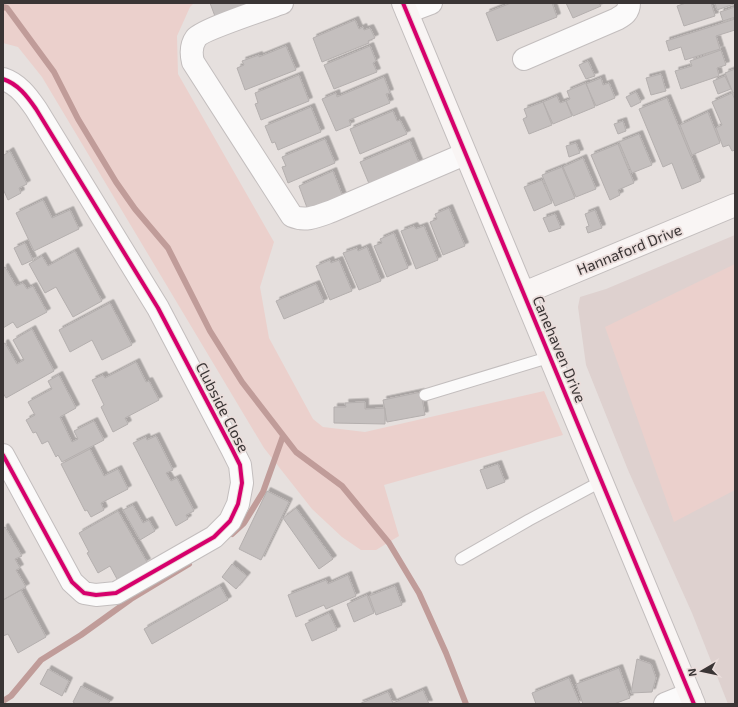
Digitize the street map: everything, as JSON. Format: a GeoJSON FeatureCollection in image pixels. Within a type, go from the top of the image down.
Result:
{"type":"FeatureCollection","features":[{"type":"Feature","properties":{"kind":"street"},"geometry":{"type":"LineString","coordinates":[[282,3],[212,29],[196,37],[192,46],[191,54],[193,62],[292,216],[300,220],[332,211],[466,154]]}},
{"type":"Feature","properties":{"kind":"street"},"geometry":{"type":"LineString","coordinates":[[405,8],[431,3]]}},
{"type":"Feature","properties":{"kind":"street"},"geometry":{"type":"LineString","coordinates":[[524,59],[625,15],[629,8],[629,3]]}},
{"type":"Feature","properties":{"kind":"street","name":"Canehaven Drive"},"geometry":{"type":"LineString","coordinates":[[405,8],[692,699]]}},
{"type":"Feature","properties":{"kind":"street","name":"Clubside Close"},"geometry":{"type":"LineString","coordinates":[[3,79],[10,81],[25,93],[36,109],[158,308],[240,465],[242,483],[238,504],[230,521],[214,537],[116,593],[96,595],[84,593],[72,582],[3,455]]}},
{"type":"Feature","properties":{"kind":"street","name":"Hannaford Drive"},"geometry":{"type":"LineString","coordinates":[[524,293],[735,206]]}},
{"type":"Feature","properties":{"kind":"street"},"geometry":{"type":"LineString","coordinates":[[665,704],[692,699]]}},
{"type":"Feature","properties":{"kind":"lane"},"geometry":{"type":"LineString","coordinates":[[425,395],[550,357]]}},
{"type":"Feature","properties":{"kind":"lane"},"geometry":{"type":"LineString","coordinates":[[461,559],[529,520],[602,481]]}},
{"type":"Feature","properties":{"kind":"shaded area"},"geometry":{"type":"Polygon","coordinates":[[[3,3],[194,3],[190,7],[177,36],[178,74],[274,242],[260,287],[269,338],[313,419],[323,427],[365,432],[544,391],[563,435],[384,485],[399,536],[376,550],[361,550],[342,537],[312,509],[264,448],[42,77],[18,47],[3,43],[3,3]]]}},
{"type":"Feature","properties":{"kind":"shaded area"},"geometry":{"type":"Polygon","coordinates":[[[735,235],[735,704],[728,704],[692,613],[628,470],[586,365],[578,307],[580,297],[606,289],[735,235]]]}},
{"type":"Feature","properties":{"kind":"shaded area"},"geometry":{"type":"Polygon","coordinates":[[[735,264],[735,490],[674,522],[605,327],[735,264]]]}},
{"type":"Feature","properties":{"kind":"building"},"geometry":{"type":"Polygon","coordinates":[[[210,3],[256,3],[216,19],[210,3]]]}},
{"type":"Feature","properties":{"kind":"building"},"geometry":{"type":"Polygon","coordinates":[[[511,3],[552,3],[557,17],[497,41],[486,13],[511,3]]]}},
{"type":"Feature","properties":{"kind":"building"},"geometry":{"type":"Polygon","coordinates":[[[566,3],[599,3],[601,6],[573,18],[566,3]]]}},
{"type":"Feature","properties":{"kind":"building"},"geometry":{"type":"Polygon","coordinates":[[[686,3],[711,3],[715,16],[684,26],[677,6],[686,3]]]}},
{"type":"Feature","properties":{"kind":"building"},"geometry":{"type":"Polygon","coordinates":[[[715,3],[734,3],[734,4],[717,10],[715,3]]]}},
{"type":"Feature","properties":{"kind":"building"},"geometry":{"type":"Polygon","coordinates":[[[735,7],[735,17],[723,21],[720,12],[735,7]]]}},
{"type":"Feature","properties":{"kind":"building"},"geometry":{"type":"Polygon","coordinates":[[[735,19],[735,30],[716,36],[720,49],[685,60],[681,47],[669,51],[666,41],[735,19]]]}},
{"type":"Feature","properties":{"kind":"building"},"geometry":{"type":"Polygon","coordinates":[[[355,20],[359,29],[363,27],[364,30],[370,28],[375,38],[368,41],[369,43],[322,62],[313,38],[355,20]]]}},
{"type":"Feature","properties":{"kind":"building"},"geometry":{"type":"Polygon","coordinates":[[[286,46],[296,70],[245,90],[237,68],[244,65],[242,61],[259,55],[259,57],[286,46]]]}},
{"type":"Feature","properties":{"kind":"building"},"geometry":{"type":"Polygon","coordinates":[[[370,46],[376,61],[373,63],[377,72],[334,89],[324,65],[370,46]]]}},
{"type":"Feature","properties":{"kind":"building"},"geometry":{"type":"Polygon","coordinates":[[[721,50],[726,65],[717,68],[719,76],[681,89],[675,71],[692,66],[690,61],[721,50]]]}},
{"type":"Feature","properties":{"kind":"building"},"geometry":{"type":"Polygon","coordinates":[[[588,61],[595,76],[586,79],[579,65],[588,61]]]}},
{"type":"Feature","properties":{"kind":"building"},"geometry":{"type":"Polygon","coordinates":[[[735,69],[735,92],[733,93],[725,73],[735,69]]]}},
{"type":"Feature","properties":{"kind":"building"},"geometry":{"type":"Polygon","coordinates":[[[661,74],[666,91],[651,95],[646,78],[661,74]]]}},
{"type":"Feature","properties":{"kind":"building"},"geometry":{"type":"Polygon","coordinates":[[[299,75],[309,101],[261,120],[255,104],[258,103],[255,93],[299,75]]]}},
{"type":"Feature","properties":{"kind":"building"},"geometry":{"type":"Polygon","coordinates":[[[725,76],[731,89],[718,94],[713,81],[725,76]]]}},
{"type":"Feature","properties":{"kind":"building"},"geometry":{"type":"Polygon","coordinates":[[[384,77],[390,93],[386,94],[390,103],[349,120],[351,125],[336,131],[322,99],[336,93],[337,97],[384,77]]]}},
{"type":"Feature","properties":{"kind":"building"},"geometry":{"type":"Polygon","coordinates":[[[601,78],[603,85],[609,83],[615,98],[596,106],[586,84],[601,78]]]}},
{"type":"Feature","properties":{"kind":"building"},"geometry":{"type":"Polygon","coordinates":[[[586,83],[595,107],[573,116],[566,101],[570,99],[567,91],[586,83]]]}},
{"type":"Feature","properties":{"kind":"building"},"geometry":{"type":"Polygon","coordinates":[[[636,92],[641,102],[631,107],[626,97],[636,92]]]}},
{"type":"Feature","properties":{"kind":"building"},"geometry":{"type":"Polygon","coordinates":[[[732,93],[735,100],[735,150],[732,151],[729,145],[723,147],[716,128],[722,125],[712,102],[732,93]]]}},
{"type":"Feature","properties":{"kind":"building"},"geometry":{"type":"Polygon","coordinates":[[[557,96],[560,103],[566,101],[572,116],[553,124],[543,102],[557,96]]]}},
{"type":"Feature","properties":{"kind":"building"},"geometry":{"type":"Polygon","coordinates":[[[667,98],[701,181],[682,189],[672,163],[663,167],[639,109],[667,98]]]}},
{"type":"Feature","properties":{"kind":"building"},"geometry":{"type":"Polygon","coordinates":[[[543,102],[552,125],[529,134],[523,119],[527,117],[524,109],[543,102]]]}},
{"type":"Feature","properties":{"kind":"building"},"geometry":{"type":"Polygon","coordinates":[[[311,107],[321,132],[278,150],[275,142],[272,143],[265,126],[311,107]]]}},
{"type":"Feature","properties":{"kind":"building"},"geometry":{"type":"Polygon","coordinates":[[[393,111],[397,121],[400,120],[407,134],[360,154],[350,129],[393,111]]]}},
{"type":"Feature","properties":{"kind":"building"},"geometry":{"type":"Polygon","coordinates":[[[708,112],[720,143],[692,155],[680,125],[708,112]]]}},
{"type":"Feature","properties":{"kind":"building"},"geometry":{"type":"Polygon","coordinates":[[[623,121],[626,131],[618,134],[614,124],[623,121]]]}},
{"type":"Feature","properties":{"kind":"building"},"geometry":{"type":"Polygon","coordinates":[[[639,134],[652,165],[632,173],[619,142],[639,134]]]}},
{"type":"Feature","properties":{"kind":"building"},"geometry":{"type":"Polygon","coordinates":[[[325,139],[335,163],[288,183],[282,167],[286,166],[282,157],[325,139]]]}},
{"type":"Feature","properties":{"kind":"building"},"geometry":{"type":"Polygon","coordinates":[[[410,141],[420,165],[370,186],[360,162],[410,141]]]}},
{"type":"Feature","properties":{"kind":"building"},"geometry":{"type":"Polygon","coordinates":[[[576,143],[580,153],[569,157],[566,146],[576,143]]]}},
{"type":"Feature","properties":{"kind":"building"},"geometry":{"type":"Polygon","coordinates":[[[618,144],[634,183],[618,190],[620,195],[610,200],[591,155],[618,144]]]}},
{"type":"Feature","properties":{"kind":"building"},"geometry":{"type":"Polygon","coordinates":[[[10,151],[27,184],[19,188],[21,193],[8,200],[3,189],[3,154],[4,155],[10,151]]]}},
{"type":"Feature","properties":{"kind":"building"},"geometry":{"type":"Polygon","coordinates":[[[583,158],[596,189],[576,197],[563,167],[583,158]]]}},
{"type":"Feature","properties":{"kind":"building"},"geometry":{"type":"Polygon","coordinates":[[[562,167],[575,198],[555,206],[542,175],[562,167]]]}},
{"type":"Feature","properties":{"kind":"building"},"geometry":{"type":"Polygon","coordinates":[[[333,171],[343,197],[309,213],[299,186],[333,171]]]}},
{"type":"Feature","properties":{"kind":"building"},"geometry":{"type":"Polygon","coordinates":[[[542,180],[552,203],[534,211],[524,187],[542,180]]]}},
{"type":"Feature","properties":{"kind":"building"},"geometry":{"type":"Polygon","coordinates":[[[43,200],[52,218],[70,210],[79,229],[34,251],[16,213],[43,200]]]}},
{"type":"Feature","properties":{"kind":"building"},"geometry":{"type":"Polygon","coordinates":[[[449,208],[465,246],[443,255],[430,222],[437,219],[435,214],[449,208]]]}},
{"type":"Feature","properties":{"kind":"building"},"geometry":{"type":"Polygon","coordinates":[[[595,210],[602,228],[588,233],[586,227],[589,226],[585,214],[595,210]]]}},
{"type":"Feature","properties":{"kind":"building"},"geometry":{"type":"Polygon","coordinates":[[[555,214],[561,228],[549,232],[543,218],[555,214]]]}},
{"type":"Feature","properties":{"kind":"building"},"geometry":{"type":"Polygon","coordinates":[[[414,226],[416,229],[424,226],[438,260],[416,269],[401,231],[414,226]]]}},
{"type":"Feature","properties":{"kind":"building"},"geometry":{"type":"Polygon","coordinates":[[[394,233],[408,268],[387,277],[374,246],[382,243],[380,239],[394,233]]]}},
{"type":"Feature","properties":{"kind":"building"},"geometry":{"type":"Polygon","coordinates":[[[25,243],[33,260],[22,265],[14,248],[25,243]]]}},
{"type":"Feature","properties":{"kind":"building"},"geometry":{"type":"Polygon","coordinates":[[[367,247],[381,281],[359,290],[343,253],[357,248],[358,251],[367,247]]]}},
{"type":"Feature","properties":{"kind":"building"},"geometry":{"type":"Polygon","coordinates":[[[75,251],[102,301],[73,317],[56,287],[45,293],[29,264],[42,256],[48,266],[75,251]]]}},
{"type":"Feature","properties":{"kind":"building"},"geometry":{"type":"Polygon","coordinates":[[[330,260],[331,263],[339,260],[352,291],[330,300],[316,266],[330,260]]]}},
{"type":"Feature","properties":{"kind":"building"},"geometry":{"type":"Polygon","coordinates":[[[5,267],[16,286],[23,283],[27,289],[33,286],[47,312],[17,328],[13,322],[3,328],[3,268],[5,267]]]}},
{"type":"Feature","properties":{"kind":"building"},"geometry":{"type":"Polygon","coordinates":[[[316,284],[324,302],[284,319],[276,301],[316,284]]]}},
{"type":"Feature","properties":{"kind":"building"},"geometry":{"type":"Polygon","coordinates":[[[110,303],[132,345],[102,360],[92,340],[70,352],[59,330],[110,303]]]}},
{"type":"Feature","properties":{"kind":"building"},"geometry":{"type":"Polygon","coordinates":[[[32,329],[54,371],[6,398],[3,393],[3,344],[5,343],[17,364],[24,360],[13,340],[32,329]]]}},
{"type":"Feature","properties":{"kind":"building"},"geometry":{"type":"Polygon","coordinates":[[[136,362],[146,382],[149,381],[159,400],[125,418],[128,424],[113,432],[101,407],[104,405],[92,380],[103,375],[105,378],[136,362]]]}},
{"type":"Feature","properties":{"kind":"building"},"geometry":{"type":"Polygon","coordinates":[[[59,375],[76,408],[60,417],[72,442],[78,439],[74,431],[94,421],[104,440],[62,462],[58,455],[56,457],[48,441],[42,444],[36,432],[33,433],[26,420],[35,415],[28,402],[52,389],[48,381],[59,375]]]}},
{"type":"Feature","properties":{"kind":"building"},"geometry":{"type":"Polygon","coordinates":[[[421,392],[425,415],[387,422],[383,400],[421,392]]]}},
{"type":"Feature","properties":{"kind":"building"},"geometry":{"type":"Polygon","coordinates":[[[365,402],[365,409],[385,408],[385,424],[334,423],[334,407],[346,407],[345,403],[365,402]]]}},
{"type":"Feature","properties":{"kind":"building"},"geometry":{"type":"Polygon","coordinates":[[[156,436],[173,470],[166,473],[171,481],[177,478],[194,511],[186,515],[188,519],[176,526],[133,443],[146,437],[147,440],[156,436]]]}},
{"type":"Feature","properties":{"kind":"building"},"geometry":{"type":"Polygon","coordinates":[[[90,449],[104,476],[118,469],[128,489],[101,503],[104,510],[91,517],[87,510],[85,511],[61,464],[90,449]]]}},
{"type":"Feature","properties":{"kind":"building"},"geometry":{"type":"Polygon","coordinates":[[[498,464],[505,482],[487,489],[480,470],[498,464]]]}},
{"type":"Feature","properties":{"kind":"building"},"geometry":{"type":"Polygon","coordinates":[[[267,491],[289,502],[261,560],[239,549],[267,491]]]}},
{"type":"Feature","properties":{"kind":"building"},"geometry":{"type":"Polygon","coordinates":[[[133,505],[143,523],[149,520],[155,531],[140,540],[123,510],[133,505]]]}},
{"type":"Feature","properties":{"kind":"building"},"geometry":{"type":"Polygon","coordinates":[[[296,508],[333,559],[319,569],[283,518],[296,508]]]}},
{"type":"Feature","properties":{"kind":"building"},"geometry":{"type":"Polygon","coordinates":[[[118,511],[147,562],[117,579],[110,566],[98,573],[87,553],[89,552],[79,533],[118,511]]]}},
{"type":"Feature","properties":{"kind":"building"},"geometry":{"type":"Polygon","coordinates":[[[5,527],[22,556],[15,559],[20,568],[16,570],[26,587],[3,600],[3,528],[5,527]]]}},
{"type":"Feature","properties":{"kind":"building"},"geometry":{"type":"Polygon","coordinates":[[[232,564],[247,576],[236,589],[222,577],[232,564]]]}},
{"type":"Feature","properties":{"kind":"building"},"geometry":{"type":"Polygon","coordinates":[[[348,575],[356,596],[326,609],[324,605],[296,617],[288,595],[326,580],[328,584],[348,575]]]}},
{"type":"Feature","properties":{"kind":"building"},"geometry":{"type":"Polygon","coordinates":[[[220,586],[228,600],[152,644],[144,629],[220,586]]]}},
{"type":"Feature","properties":{"kind":"building"},"geometry":{"type":"Polygon","coordinates":[[[395,586],[402,605],[376,615],[369,596],[395,586]]]}},
{"type":"Feature","properties":{"kind":"building"},"geometry":{"type":"Polygon","coordinates":[[[21,590],[46,637],[18,653],[8,634],[3,636],[3,600],[21,590]]]}},
{"type":"Feature","properties":{"kind":"building"},"geometry":{"type":"Polygon","coordinates":[[[367,595],[374,613],[354,622],[347,604],[367,595]]]}},
{"type":"Feature","properties":{"kind":"building"},"geometry":{"type":"Polygon","coordinates":[[[329,613],[337,630],[312,641],[305,624],[329,613]]]}},
{"type":"Feature","properties":{"kind":"building"},"geometry":{"type":"Polygon","coordinates":[[[637,659],[651,664],[656,678],[652,692],[631,693],[637,659]]]}},
{"type":"Feature","properties":{"kind":"building"},"geometry":{"type":"Polygon","coordinates":[[[619,668],[630,698],[614,704],[583,704],[576,684],[619,668]]]}},
{"type":"Feature","properties":{"kind":"building"},"geometry":{"type":"Polygon","coordinates":[[[48,669],[69,681],[62,696],[40,684],[48,669]]]}},
{"type":"Feature","properties":{"kind":"building"},"geometry":{"type":"Polygon","coordinates":[[[569,678],[580,704],[536,704],[532,693],[569,678]]]}},
{"type":"Feature","properties":{"kind":"building"},"geometry":{"type":"Polygon","coordinates":[[[81,686],[110,701],[108,704],[76,704],[73,702],[81,686]]]}},
{"type":"Feature","properties":{"kind":"building"},"geometry":{"type":"Polygon","coordinates":[[[423,690],[429,704],[359,704],[388,692],[393,703],[423,690]]]}},
{"type":"Feature","properties":{"kind":"waterway"},"geometry":{"type":"LineString","coordinates":[[3,7],[7,8],[54,72],[78,119],[116,182],[135,209],[168,248],[210,331],[242,382],[296,452],[342,486],[389,543],[419,593],[446,653],[466,704]]}},
{"type":"Feature","properties":{"kind":"waterway"},"geometry":{"type":"LineString","coordinates":[[232,534],[244,523],[263,492],[283,436]]}},
{"type":"Feature","properties":{"kind":"waterway"},"geometry":{"type":"LineString","coordinates":[[3,701],[11,696],[41,660],[81,635],[131,599],[189,564]]}},
{"type":"Feature","properties":{"kind":"cycle path"},"geometry":{"type":"LineString","coordinates":[[403,3],[694,704]]}},
{"type":"Feature","properties":{"kind":"cycle path"},"geometry":{"type":"LineString","coordinates":[[3,79],[18,87],[36,109],[158,308],[240,465],[242,483],[238,504],[230,521],[214,537],[116,593],[96,595],[84,593],[72,582],[3,455]]}}]}
